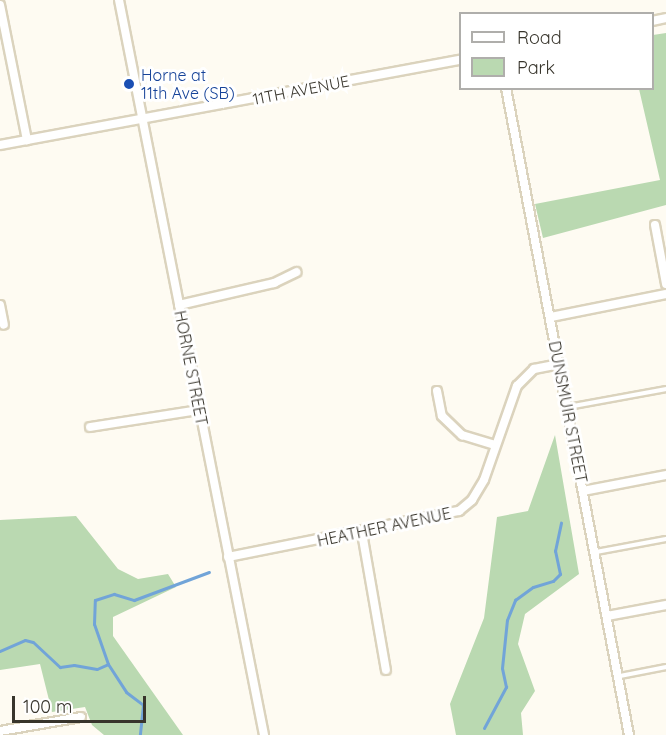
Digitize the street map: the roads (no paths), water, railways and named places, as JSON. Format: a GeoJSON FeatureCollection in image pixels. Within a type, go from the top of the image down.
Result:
{"type":"FeatureCollection","features":[{"type":"Feature","properties":{"kind":"street","name":"HORNE STREET"},"geometry":{"type":"LineString","coordinates":[[119,0],[264,735]]}},
{"type":"Feature","properties":{"kind":"street"},"geometry":{"type":"LineString","coordinates":[[0,5],[27,140]]}},
{"type":"Feature","properties":{"kind":"street","name":"11TH AVENUE"},"geometry":{"type":"LineString","coordinates":[[0,145],[459,60]]}},
{"type":"Feature","properties":{"kind":"street","name":"DUNSMUIR STREET"},"geometry":{"type":"LineString","coordinates":[[506,90],[629,735]]}},
{"type":"Feature","properties":{"kind":"street"},"geometry":{"type":"LineString","coordinates":[[655,225],[666,284]]}},
{"type":"Feature","properties":{"kind":"street"},"geometry":{"type":"LineString","coordinates":[[179,304],[274,283],[297,272]]}},
{"type":"Feature","properties":{"kind":"street"},"geometry":{"type":"LineString","coordinates":[[550,317],[666,294]]}},
{"type":"Feature","properties":{"kind":"street"},"geometry":{"type":"LineString","coordinates":[[0,304],[4,325]]}},
{"type":"Feature","properties":{"kind":"street","name":"HEATHER AVENUE"},"geometry":{"type":"LineString","coordinates":[[228,557],[362,533],[459,511],[472,500],[483,480],[517,386],[534,369],[560,364]]}},
{"type":"Feature","properties":{"kind":"street"},"geometry":{"type":"LineString","coordinates":[[437,391],[442,416],[462,435],[495,445]]}},
{"type":"Feature","properties":{"kind":"street"},"geometry":{"type":"LineString","coordinates":[[90,427],[200,410]]}},
{"type":"Feature","properties":{"kind":"street"},"geometry":{"type":"LineString","coordinates":[[583,491],[666,475]]}},
{"type":"Feature","properties":{"kind":"street"},"geometry":{"type":"LineString","coordinates":[[362,533],[386,670]]}},
{"type":"Feature","properties":{"kind":"street"},"geometry":{"type":"LineString","coordinates":[[607,616],[666,605]]}},
{"type":"Feature","properties":{"kind":"street"},"geometry":{"type":"LineString","coordinates":[[0,731],[81,717]]}},
{"type":"Feature","properties":{"kind":"lane"},"geometry":{"type":"LineString","coordinates":[[568,407],[666,389]]}},
{"type":"Feature","properties":{"kind":"lane"},"geometry":{"type":"LineString","coordinates":[[595,553],[666,539]]}},
{"type":"Feature","properties":{"kind":"lane"},"geometry":{"type":"LineString","coordinates":[[618,676],[666,667]]}},
{"type":"Feature","properties":{"kind":"waterway"},"geometry":{"type":"LineString","coordinates":[[484,728],[506,687],[502,668],[507,620],[515,600],[533,587],[553,581],[560,574],[555,551],[561,523]]}},
{"type":"Feature","properties":{"kind":"waterway"},"geometry":{"type":"LineString","coordinates":[[108,664],[94,624],[95,600],[114,594],[134,600],[209,572]]}},
{"type":"Feature","properties":{"kind":"waterway"},"geometry":{"type":"LineString","coordinates":[[0,651],[25,640],[33,642],[60,667],[74,665],[97,669],[108,664],[126,692],[143,705],[140,735]]}},
{"type":"Feature","properties":{"kind":"place","name":"Horne at 11th Ave (SB)"},"geometry":{"type":"Point","coordinates":[129,84]}}]}
